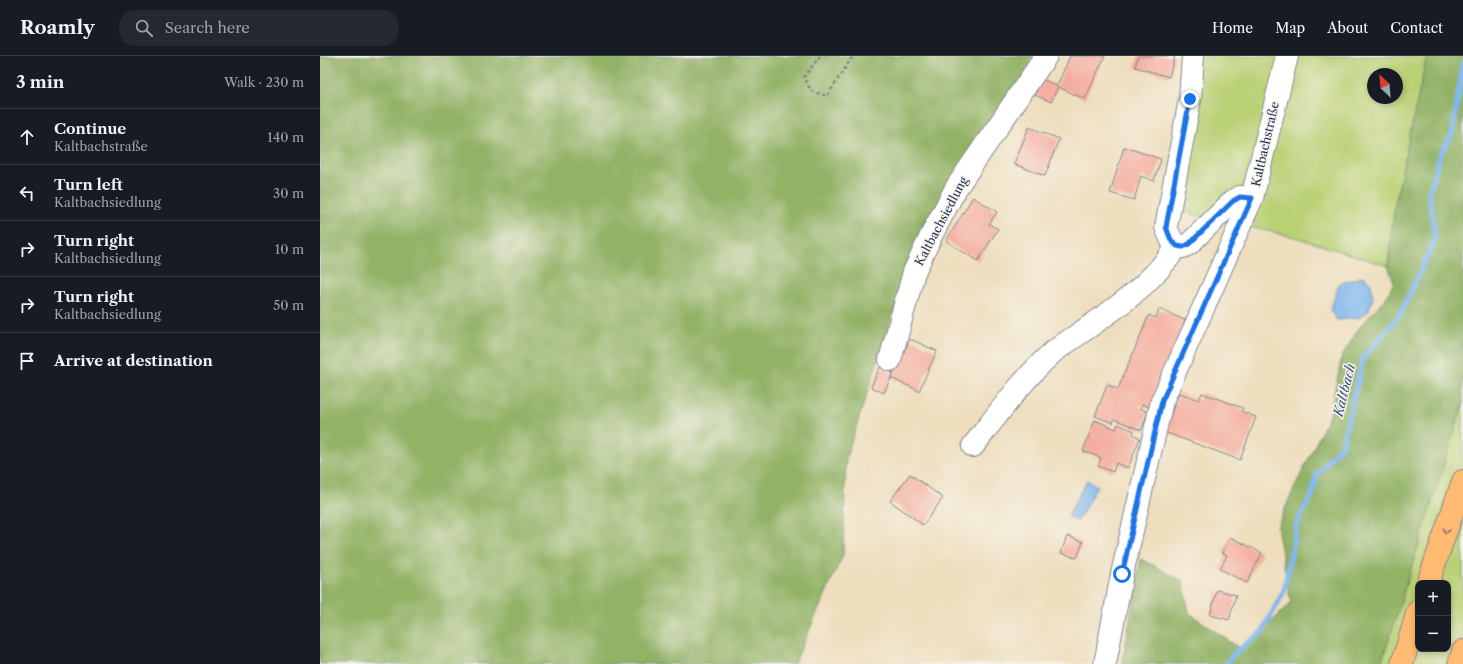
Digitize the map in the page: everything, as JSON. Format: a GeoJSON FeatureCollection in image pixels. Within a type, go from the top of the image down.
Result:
{"type":"FeatureCollection","features":[{"type":"Feature","properties":{"kind":"highway"},"geometry":{"type":"LineString","coordinates":[[1429,580],[1463,481]]}},
{"type":"Feature","properties":{"kind":"highway"},"geometry":{"type":"LineString","coordinates":[[1402,664],[1416,616]]}},
{"type":"Feature","properties":{"kind":"highway"},"geometry":{"type":"LineString","coordinates":[[1459,664],[1463,651]]}},
{"type":"Feature","properties":{"kind":"street","name":"Kaltbachsiedlung"},"geometry":{"type":"LineString","coordinates":[[890,360],[914,272],[932,234],[956,188],[1046,56]]}},
{"type":"Feature","properties":{"kind":"street"},"geometry":{"type":"LineString","coordinates":[[1193,56],[1190,99],[1166,227],[1171,240],[1177,246],[1183,247],[1189,244],[1233,201],[1240,197],[1252,198]]}},
{"type":"Feature","properties":{"kind":"street","name":"Kaltbachstraße"},"geometry":{"type":"LineString","coordinates":[[1105,664],[1122,574],[1162,401],[1252,198],[1286,56]]}},
{"type":"Feature","properties":{"kind":"street"},"geometry":{"type":"LineString","coordinates":[[973,446],[1027,377],[1040,364],[1053,352],[1140,289],[1171,256],[1177,246]]}},
{"type":"Feature","properties":{"kind":"path"},"geometry":{"type":"LineString","coordinates":[[820,56],[804,77],[811,92],[827,96],[853,56]]}},
{"type":"Feature","properties":{"kind":"green space"},"geometry":{"type":"Polygon","coordinates":[[[320,56],[1042,56],[924,226],[907,270],[846,458],[843,555],[794,664],[320,664],[320,56]]]}},
{"type":"Feature","properties":{"kind":"green space"},"geometry":{"type":"Polygon","coordinates":[[[1199,56],[1427,56],[1395,204],[1388,266],[1298,238],[1176,210],[1199,56]]]}},
{"type":"Feature","properties":{"kind":"green space"},"geometry":{"type":"Polygon","coordinates":[[[1427,56],[1463,56],[1463,404],[1381,664],[1122,664],[1141,559],[1183,581],[1189,613],[1242,650],[1291,603],[1277,527],[1330,414],[1342,356],[1360,327],[1388,295],[1394,282],[1388,266],[1395,204],[1427,56]]]}},
{"type":"Feature","properties":{"kind":"green space"},"geometry":{"type":"Polygon","coordinates":[[[1463,404],[1463,664],[1381,664],[1454,430],[1463,404]]]}},
{"type":"Feature","properties":{"kind":"water"},"geometry":{"type":"Polygon","coordinates":[[[1364,276],[1371,284],[1373,298],[1368,311],[1359,318],[1337,320],[1330,311],[1339,284],[1364,276]]]}},
{"type":"Feature","properties":{"kind":"water"},"geometry":{"type":"Polygon","coordinates":[[[1087,480],[1097,486],[1078,521],[1068,516],[1087,480]]]}},
{"type":"Feature","properties":{"kind":"building"},"geometry":{"type":"Polygon","coordinates":[[[1070,56],[1105,56],[1085,99],[1058,87],[1051,102],[1035,95],[1042,79],[1057,86],[1070,56]]]}},
{"type":"Feature","properties":{"kind":"building"},"geometry":{"type":"Polygon","coordinates":[[[1138,56],[1175,56],[1169,77],[1135,67],[1138,56]]]}},
{"type":"Feature","properties":{"kind":"building"},"geometry":{"type":"Polygon","coordinates":[[[1029,127],[1059,139],[1045,176],[1014,164],[1029,127]]]}},
{"type":"Feature","properties":{"kind":"building"},"geometry":{"type":"Polygon","coordinates":[[[1124,147],[1161,159],[1154,181],[1141,176],[1134,200],[1110,193],[1124,147]]]}},
{"type":"Feature","properties":{"kind":"building"},"geometry":{"type":"Polygon","coordinates":[[[973,197],[997,212],[989,224],[998,229],[978,261],[946,241],[973,197]]]}},
{"type":"Feature","properties":{"kind":"building"},"geometry":{"type":"Polygon","coordinates":[[[1159,309],[1189,322],[1153,409],[1142,404],[1140,408],[1148,412],[1141,430],[1114,419],[1113,423],[1095,416],[1107,385],[1118,389],[1149,315],[1156,318],[1159,309]]]}},
{"type":"Feature","properties":{"kind":"building"},"geometry":{"type":"Polygon","coordinates":[[[910,339],[937,351],[919,391],[891,378],[910,339]]]}},
{"type":"Feature","properties":{"kind":"building"},"geometry":{"type":"Polygon","coordinates":[[[880,367],[893,373],[884,393],[871,387],[880,367]]]}},
{"type":"Feature","properties":{"kind":"building"},"geometry":{"type":"Polygon","coordinates":[[[1179,393],[1199,400],[1202,393],[1243,408],[1241,411],[1256,417],[1240,460],[1164,432],[1179,393]]]}},
{"type":"Feature","properties":{"kind":"building"},"geometry":{"type":"Polygon","coordinates":[[[1095,420],[1116,429],[1118,424],[1134,431],[1133,434],[1140,438],[1128,468],[1116,463],[1113,472],[1098,466],[1101,458],[1083,451],[1095,420]]]}},
{"type":"Feature","properties":{"kind":"building"},"geometry":{"type":"Polygon","coordinates":[[[910,474],[943,498],[923,525],[890,501],[910,474]]]}},
{"type":"Feature","properties":{"kind":"building"},"geometry":{"type":"Polygon","coordinates":[[[1067,536],[1083,542],[1077,558],[1061,553],[1067,536]]]}},
{"type":"Feature","properties":{"kind":"building"},"geometry":{"type":"Polygon","coordinates":[[[1230,537],[1262,553],[1247,583],[1220,569],[1227,555],[1222,553],[1230,537]]]}},
{"type":"Feature","properties":{"kind":"building"},"geometry":{"type":"Polygon","coordinates":[[[1217,590],[1236,595],[1229,620],[1210,615],[1217,590]]]}},
{"type":"Feature","properties":{"kind":"waterway","name":"Kaltbach"},"geometry":{"type":"LineString","coordinates":[[1226,664],[1235,653],[1262,632],[1284,591],[1297,523],[1313,493],[1317,474],[1342,445],[1363,358],[1400,315],[1435,239],[1429,194],[1440,155],[1452,134],[1463,64]]}},
{"type":"Feature","properties":{"kind":"route"},"geometry":{"type":"LineString","coordinates":[[1122,574],[1162,401],[1252,198],[1240,197],[1233,201],[1189,244],[1183,247],[1177,246],[1171,240],[1166,227],[1190,99]]}}]}
